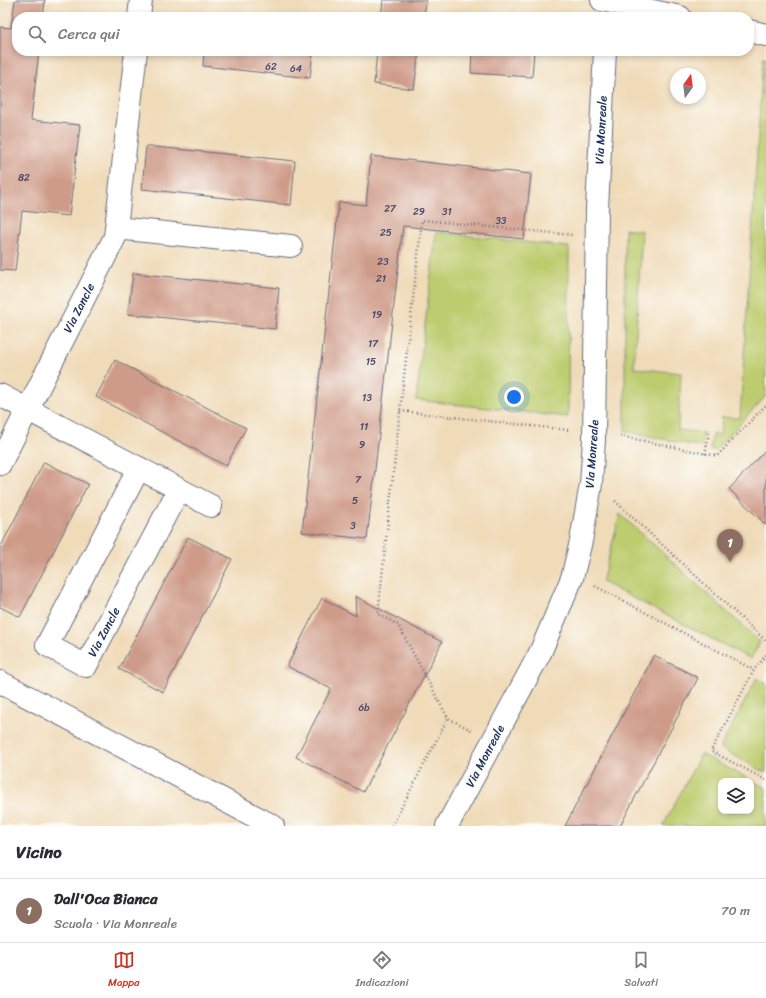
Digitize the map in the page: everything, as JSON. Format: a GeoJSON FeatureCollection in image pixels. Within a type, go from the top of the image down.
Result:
{"type":"FeatureCollection","features":[{"type":"Feature","properties":{"kind":"street"},"geometry":{"type":"LineString","coordinates":[[140,12],[141,0]]}},
{"type":"Feature","properties":{"kind":"street"},"geometry":{"type":"LineString","coordinates":[[605,5],[649,12]]}},
{"type":"Feature","properties":{"kind":"street"},"geometry":{"type":"LineString","coordinates":[[754,32],[766,35]]}},
{"type":"Feature","properties":{"kind":"street","name":"Via Zancle"},"geometry":{"type":"LineString","coordinates":[[0,464],[115,237],[135,56]]}},
{"type":"Feature","properties":{"kind":"street","name":"Via Monreale"},"geometry":{"type":"LineString","coordinates":[[447,826],[540,653],[572,578],[581,541],[591,484],[594,440],[597,209],[605,56]]}},
{"type":"Feature","properties":{"kind":"street"},"geometry":{"type":"LineString","coordinates":[[116,228],[291,246]]}},
{"type":"Feature","properties":{"kind":"street"},"geometry":{"type":"LineString","coordinates":[[0,395],[211,506]]}},
{"type":"Feature","properties":{"kind":"street","name":"Via Zancle"},"geometry":{"type":"LineString","coordinates":[[139,468],[47,645],[86,666],[179,489]]}},
{"type":"Feature","properties":{"kind":"street"},"geometry":{"type":"LineString","coordinates":[[0,682],[273,826]]}},
{"type":"Feature","properties":{"kind":"path"},"geometry":{"type":"LineString","coordinates":[[471,730],[448,718],[398,625],[378,614],[422,220],[572,236]]}},
{"type":"Feature","properties":{"kind":"path"},"geometry":{"type":"LineString","coordinates":[[619,436],[716,456],[766,405]]}},
{"type":"Feature","properties":{"kind":"path"},"geometry":{"type":"LineString","coordinates":[[400,411],[571,430]]}},
{"type":"Feature","properties":{"kind":"path"},"geometry":{"type":"LineString","coordinates":[[705,454],[709,432]]}},
{"type":"Feature","properties":{"kind":"path"},"geometry":{"type":"LineString","coordinates":[[613,499],[766,641]]}},
{"type":"Feature","properties":{"kind":"path"},"geometry":{"type":"LineString","coordinates":[[593,585],[754,670]]}},
{"type":"Feature","properties":{"kind":"path"},"geometry":{"type":"LineString","coordinates":[[766,655],[754,670],[711,751],[766,780]]}},
{"type":"Feature","properties":{"kind":"path"},"geometry":{"type":"LineString","coordinates":[[392,826],[448,718]]}},
{"type":"Feature","properties":{"kind":"green space"},"geometry":{"type":"Polygon","coordinates":[[[763,58],[766,58],[766,396],[715,450],[710,449],[713,434],[720,435],[722,417],[740,418],[763,58]]]}},
{"type":"Feature","properties":{"kind":"green space"},"geometry":{"type":"Polygon","coordinates":[[[625,229],[642,231],[634,368],[681,373],[678,430],[704,433],[701,447],[625,431],[625,229]]]}},
{"type":"Feature","properties":{"kind":"green space"},"geometry":{"type":"Polygon","coordinates":[[[436,232],[569,247],[568,417],[416,400],[436,232]]]}},
{"type":"Feature","properties":{"kind":"green space"},"geometry":{"type":"Polygon","coordinates":[[[620,514],[760,642],[751,659],[602,582],[620,514]]]}},
{"type":"Feature","properties":{"kind":"green space"},"geometry":{"type":"Polygon","coordinates":[[[757,678],[765,683],[766,682],[766,773],[720,748],[757,678]]]}},
{"type":"Feature","properties":{"kind":"green space"},"geometry":{"type":"Polygon","coordinates":[[[701,754],[747,778],[718,778],[718,814],[754,814],[754,782],[766,788],[766,826],[663,826],[701,754]]]}},
{"type":"Feature","properties":{"kind":"building"},"geometry":{"type":"Polygon","coordinates":[[[15,0],[45,0],[44,12],[13,12],[15,0]]]}},
{"type":"Feature","properties":{"kind":"building"},"geometry":{"type":"Polygon","coordinates":[[[383,0],[426,0],[425,12],[382,12],[383,0]]]}},
{"type":"Feature","properties":{"kind":"building"},"geometry":{"type":"Polygon","coordinates":[[[12,21],[12,56],[38,56],[31,120],[80,125],[69,216],[22,211],[15,271],[0,270],[0,27],[11,28],[12,21]]]}},
{"type":"Feature","properties":{"kind":"building"},"geometry":{"type":"Polygon","coordinates":[[[204,56],[312,56],[310,78],[203,66],[204,56]]]}},
{"type":"Feature","properties":{"kind":"building"},"geometry":{"type":"Polygon","coordinates":[[[377,56],[418,56],[414,89],[374,84],[377,56]]]}},
{"type":"Feature","properties":{"kind":"building"},"geometry":{"type":"Polygon","coordinates":[[[472,56],[534,56],[532,77],[471,73],[472,56]]]}},
{"type":"Feature","properties":{"kind":"building"},"geometry":{"type":"Polygon","coordinates":[[[146,146],[295,161],[291,205],[142,189],[146,146]]]}},
{"type":"Feature","properties":{"kind":"building"},"geometry":{"type":"Polygon","coordinates":[[[371,156],[531,174],[524,239],[403,226],[367,539],[302,532],[339,202],[366,205],[371,156]]]}},
{"type":"Feature","properties":{"kind":"building"},"geometry":{"type":"Polygon","coordinates":[[[133,273],[279,288],[275,329],[128,314],[133,273]]]}},
{"type":"Feature","properties":{"kind":"building"},"geometry":{"type":"Polygon","coordinates":[[[115,360],[246,428],[226,466],[96,397],[115,360]]]}},
{"type":"Feature","properties":{"kind":"building"},"geometry":{"type":"Polygon","coordinates":[[[766,450],[766,525],[729,489],[766,450]]]}},
{"type":"Feature","properties":{"kind":"building"},"geometry":{"type":"Polygon","coordinates":[[[44,462],[88,484],[20,617],[0,607],[0,548],[44,462]]]}},
{"type":"Feature","properties":{"kind":"building"},"geometry":{"type":"Polygon","coordinates":[[[188,537],[232,559],[163,692],[119,669],[188,537]]]}},
{"type":"Feature","properties":{"kind":"building"},"geometry":{"type":"Polygon","coordinates":[[[355,596],[442,642],[363,792],[296,757],[331,689],[287,666],[322,598],[356,616],[355,596]]]}},
{"type":"Feature","properties":{"kind":"building"},"geometry":{"type":"Polygon","coordinates":[[[654,655],[698,678],[620,826],[565,826],[654,655]]]}},
{"type":"Feature","properties":{"kind":"place","name":"Dall'Oca Bianca"},"geometry":{"type":"Point","coordinates":[730,562]}}]}
